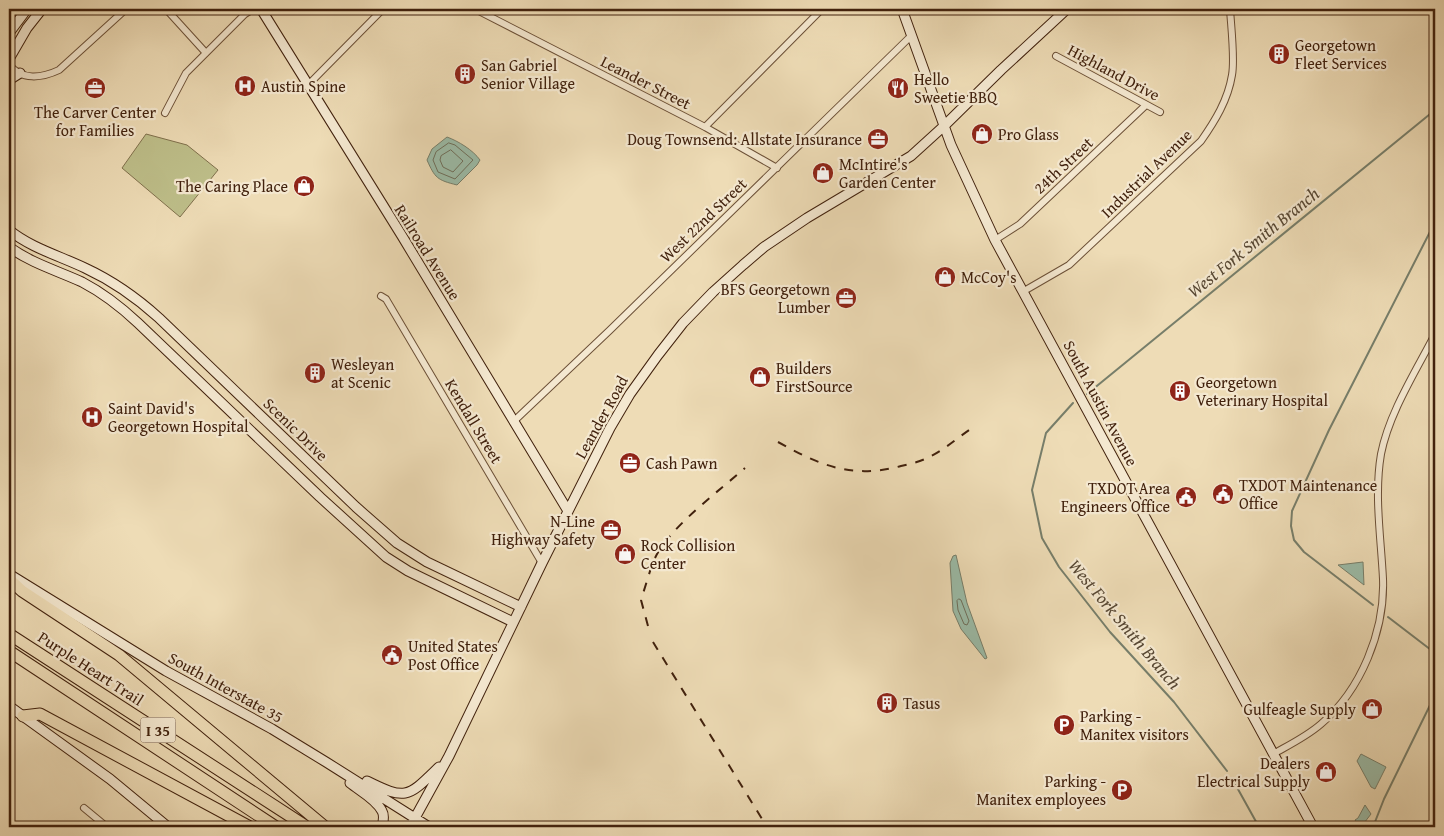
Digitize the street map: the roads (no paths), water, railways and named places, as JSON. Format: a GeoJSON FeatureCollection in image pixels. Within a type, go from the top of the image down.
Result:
{"type":"FeatureCollection","features":[{"type":"Feature","properties":{"kind":"highway"},"geometry":{"type":"LineString","coordinates":[[9,579],[22,591],[119,655],[325,827]]}},
{"type":"Feature","properties":{"kind":"highway","name":"Purple Heart Trail"},"geometry":{"type":"LineString","coordinates":[[9,634],[307,827]]}},
{"type":"Feature","properties":{"kind":"highway","name":"Purple Heart Trail"},"geometry":{"type":"LineString","coordinates":[[9,651],[276,827]]}},
{"type":"Feature","properties":{"kind":"highway"},"geometry":{"type":"LineString","coordinates":[[23,716],[40,714],[250,827]]}},
{"type":"Feature","properties":{"kind":"main road"},"geometry":{"type":"LineString","coordinates":[[9,33],[27,9]]}},
{"type":"Feature","properties":{"kind":"main road"},"geometry":{"type":"LineString","coordinates":[[9,59],[27,28],[42,9]]}},
{"type":"Feature","properties":{"kind":"main road","name":"Railroad Avenue"},"geometry":{"type":"LineString","coordinates":[[261,9],[402,236],[568,512]]}},
{"type":"Feature","properties":{"kind":"main road","name":"South Austin Avenue"},"geometry":{"type":"LineString","coordinates":[[902,9],[944,126],[995,240],[1313,827]]}},
{"type":"Feature","properties":{"kind":"main road","name":"Leander Road"},"geometry":{"type":"LineString","coordinates":[[410,827],[446,761],[520,607],[610,428],[630,394],[678,329],[713,292],[774,240],[910,156],[1067,9]]}},
{"type":"Feature","properties":{"kind":"main road"},"geometry":{"type":"LineString","coordinates":[[9,80],[20,73]]}},
{"type":"Feature","properties":{"kind":"main road","name":"Scenic Drive"},"geometry":{"type":"LineString","coordinates":[[9,230],[35,246],[107,279],[151,310],[261,417],[398,543],[428,562],[520,607]]}},
{"type":"Feature","properties":{"kind":"main road","name":"Scenic Drive"},"geometry":{"type":"LineString","coordinates":[[9,247],[24,256],[83,283],[111,299],[138,322],[386,557],[408,571],[513,622]]}},
{"type":"Feature","properties":{"kind":"main road"},"geometry":{"type":"LineString","coordinates":[[98,292],[107,279]]}},
{"type":"Feature","properties":{"kind":"main road"},"geometry":{"type":"LineString","coordinates":[[138,322],[151,310]]}},
{"type":"Feature","properties":{"kind":"main road"},"geometry":{"type":"LineString","coordinates":[[192,373],[203,362]]}},
{"type":"Feature","properties":{"kind":"main road"},"geometry":{"type":"LineString","coordinates":[[250,429],[261,417]]}},
{"type":"Feature","properties":{"kind":"main road"},"geometry":{"type":"LineString","coordinates":[[330,506],[342,493]]}},
{"type":"Feature","properties":{"kind":"main road"},"geometry":{"type":"LineString","coordinates":[[386,557],[398,543]]}},
{"type":"Feature","properties":{"kind":"main road","name":"South Interstate 35"},"geometry":{"type":"LineString","coordinates":[[9,574],[166,671],[272,729],[429,827]]}},
{"type":"Feature","properties":{"kind":"main road"},"geometry":{"type":"LineString","coordinates":[[9,706],[110,779],[168,827]]}},
{"type":"Feature","properties":{"kind":"main road"},"geometry":{"type":"LineString","coordinates":[[326,762],[396,794],[407,793],[420,786],[446,761]]}},
{"type":"Feature","properties":{"kind":"main road"},"geometry":{"type":"LineString","coordinates":[[326,762],[378,805],[383,812],[382,827]]}},
{"type":"Feature","properties":{"kind":"street"},"geometry":{"type":"LineString","coordinates":[[9,64],[14,71],[20,73],[38,77],[47,76],[59,70],[126,9]]}},
{"type":"Feature","properties":{"kind":"street"},"geometry":{"type":"LineString","coordinates":[[166,9],[206,53]]}},
{"type":"Feature","properties":{"kind":"street"},"geometry":{"type":"LineString","coordinates":[[165,113],[186,73],[253,9]]}},
{"type":"Feature","properties":{"kind":"street"},"geometry":{"type":"LineString","coordinates":[[308,85],[383,9]]}},
{"type":"Feature","properties":{"kind":"street","name":"Leander Street"},"geometry":{"type":"LineString","coordinates":[[475,9],[706,127],[777,168]]}},
{"type":"Feature","properties":{"kind":"street"},"geometry":{"type":"LineString","coordinates":[[706,127],[822,9]]}},
{"type":"Feature","properties":{"kind":"street","name":"Industrial Avenue"},"geometry":{"type":"LineString","coordinates":[[1024,291],[1069,265],[1201,141],[1228,94],[1233,73],[1230,9]]}},
{"type":"Feature","properties":{"kind":"street","name":"West 22nd Street"},"geometry":{"type":"LineString","coordinates":[[513,422],[911,36]]}},
{"type":"Feature","properties":{"kind":"street","name":"Highland Drive"},"geometry":{"type":"LineString","coordinates":[[1056,56],[1160,112]]}},
{"type":"Feature","properties":{"kind":"street","name":"24th Street"},"geometry":{"type":"LineString","coordinates":[[995,240],[1020,224],[1146,105]]}},
{"type":"Feature","properties":{"kind":"street","name":"Kendall Street"},"geometry":{"type":"LineString","coordinates":[[381,296],[386,299],[542,563]]}},
{"type":"Feature","properties":{"kind":"street"},"geometry":{"type":"LineString","coordinates":[[1272,754],[1298,740],[1322,723],[1360,675],[1371,652],[1383,597],[1379,482],[1381,453],[1396,411],[1435,334]]}},
{"type":"Feature","properties":{"kind":"street"},"geometry":{"type":"LineString","coordinates":[[84,808],[107,827]]}},
{"type":"Feature","properties":{"kind":"water"},"geometry":{"type":"Polygon","coordinates":[[[447,137],[465,146],[480,160],[457,185],[445,182],[438,177],[432,171],[427,160],[432,149],[447,137]]]}},
{"type":"Feature","properties":{"kind":"water"},"geometry":{"type":"Polygon","coordinates":[[[956,555],[967,603],[987,658],[985,659],[961,629],[953,611],[950,563],[953,556],[956,555]]]}},
{"type":"Feature","properties":{"kind":"water"},"geometry":{"type":"Polygon","coordinates":[[[1363,562],[1364,585],[1338,565],[1363,562]]]}},
{"type":"Feature","properties":{"kind":"water"},"geometry":{"type":"Polygon","coordinates":[[[1361,754],[1386,767],[1375,789],[1371,787],[1357,761],[1361,754]]]}},
{"type":"Feature","properties":{"kind":"water"},"geometry":{"type":"Polygon","coordinates":[[[1365,805],[1371,814],[1359,827],[1355,820],[1365,805]]]}},
{"type":"Feature","properties":{"kind":"waterway","name":"West Fork Smith Branch"},"geometry":{"type":"LineString","coordinates":[[1087,394],[1435,110]]}},
{"type":"Feature","properties":{"kind":"waterway"},"geometry":{"type":"LineString","coordinates":[[1373,605],[1304,552],[1294,540],[1291,526],[1292,511],[1329,430],[1435,222]]}},
{"type":"Feature","properties":{"kind":"waterway","name":"West Fork Smith Branch"},"geometry":{"type":"LineString","coordinates":[[1073,403],[1046,433],[1032,490],[1042,538],[1059,567],[1110,632],[1174,702],[1227,771]]}},
{"type":"Feature","properties":{"kind":"waterway"},"geometry":{"type":"LineString","coordinates":[[1388,617],[1435,653]]}},
{"type":"Feature","properties":{"kind":"waterway"},"geometry":{"type":"LineString","coordinates":[[1373,827],[1384,799],[1435,695]]}},
{"type":"Feature","properties":{"kind":"waterway","name":"West Fork Smith Branch"},"geometry":{"type":"LineString","coordinates":[[1234,782],[1259,827]]}},
{"type":"Feature","properties":{"kind":"railway"},"geometry":{"type":"LineString","coordinates":[[778,442],[808,458],[837,468],[867,471],[883,470],[911,464],[939,452],[972,428]]}},
{"type":"Feature","properties":{"kind":"railway"},"geometry":{"type":"LineString","coordinates":[[655,558],[662,546],[683,522],[745,468]]}},
{"type":"Feature","properties":{"kind":"railway"},"geometry":{"type":"LineString","coordinates":[[648,626],[641,600],[651,568]]}},
{"type":"Feature","properties":{"kind":"railway"},"geometry":{"type":"LineString","coordinates":[[653,642],[767,827]]}},
{"type":"Feature","properties":{"kind":"place","name":"Georgetown Fleet Services"},"geometry":{"type":"Point","coordinates":[1279,54]}},
{"type":"Feature","properties":{"kind":"place","name":"San Gabriel Senior Village"},"geometry":{"type":"Point","coordinates":[465,74]}},
{"type":"Feature","properties":{"kind":"place","name":"Austin Spine"},"geometry":{"type":"Point","coordinates":[245,86]}},
{"type":"Feature","properties":{"kind":"place","name":"The Carver Center for Families"},"geometry":{"type":"Point","coordinates":[95,88]}},
{"type":"Feature","properties":{"kind":"place","name":"Hello Sweetie BBQ"},"geometry":{"type":"Point","coordinates":[898,88]}},
{"type":"Feature","properties":{"kind":"place","name":"Pro Glass"},"geometry":{"type":"Point","coordinates":[982,134]}},
{"type":"Feature","properties":{"kind":"place","name":"Doug Townsend: Allstate Insurance"},"geometry":{"type":"Point","coordinates":[878,139]}},
{"type":"Feature","properties":{"kind":"place","name":"McIntire's Garden Center"},"geometry":{"type":"Point","coordinates":[823,173]}},
{"type":"Feature","properties":{"kind":"place","name":"The Caring Place"},"geometry":{"type":"Point","coordinates":[304,186]}},
{"type":"Feature","properties":{"kind":"place","name":"McCoy's"},"geometry":{"type":"Point","coordinates":[945,277]}},
{"type":"Feature","properties":{"kind":"place","name":"BFS Georgetown Lumber"},"geometry":{"type":"Point","coordinates":[846,298]}},
{"type":"Feature","properties":{"kind":"place","name":"Wesleyan at Scenic"},"geometry":{"type":"Point","coordinates":[315,373]}},
{"type":"Feature","properties":{"kind":"place","name":"Builders FirstSource"},"geometry":{"type":"Point","coordinates":[760,377]}},
{"type":"Feature","properties":{"kind":"place","name":"Georgetown Veterinary Hospital"},"geometry":{"type":"Point","coordinates":[1180,391]}},
{"type":"Feature","properties":{"kind":"place","name":"Saint David's Georgetown Hospital"},"geometry":{"type":"Point","coordinates":[92,417]}},
{"type":"Feature","properties":{"kind":"place","name":"Cash Pawn"},"geometry":{"type":"Point","coordinates":[630,463]}},
{"type":"Feature","properties":{"kind":"place","name":"TXDOT Maintenance Office"},"geometry":{"type":"Point","coordinates":[1223,494]}},
{"type":"Feature","properties":{"kind":"place","name":"TXDOT Area Engineers Office"},"geometry":{"type":"Point","coordinates":[1186,497]}},
{"type":"Feature","properties":{"kind":"place","name":"N-Line Highway Safety"},"geometry":{"type":"Point","coordinates":[611,530]}},
{"type":"Feature","properties":{"kind":"place","name":"Rock Collision Center"},"geometry":{"type":"Point","coordinates":[625,554]}},
{"type":"Feature","properties":{"kind":"place","name":"United States Post Office"},"geometry":{"type":"Point","coordinates":[392,655]}},
{"type":"Feature","properties":{"kind":"place","name":"Tasus"},"geometry":{"type":"Point","coordinates":[887,703]}},
{"type":"Feature","properties":{"kind":"place","name":"Gulfeagle Supply"},"geometry":{"type":"Point","coordinates":[1372,709]}},
{"type":"Feature","properties":{"kind":"place","name":"Parking - Manitex visitors"},"geometry":{"type":"Point","coordinates":[1064,725]}},
{"type":"Feature","properties":{"kind":"place","name":"Dealers Electrical Supply"},"geometry":{"type":"Point","coordinates":[1326,772]}},
{"type":"Feature","properties":{"kind":"place","name":"Parking - Manitex employees"},"geometry":{"type":"Point","coordinates":[1122,790]}}]}
